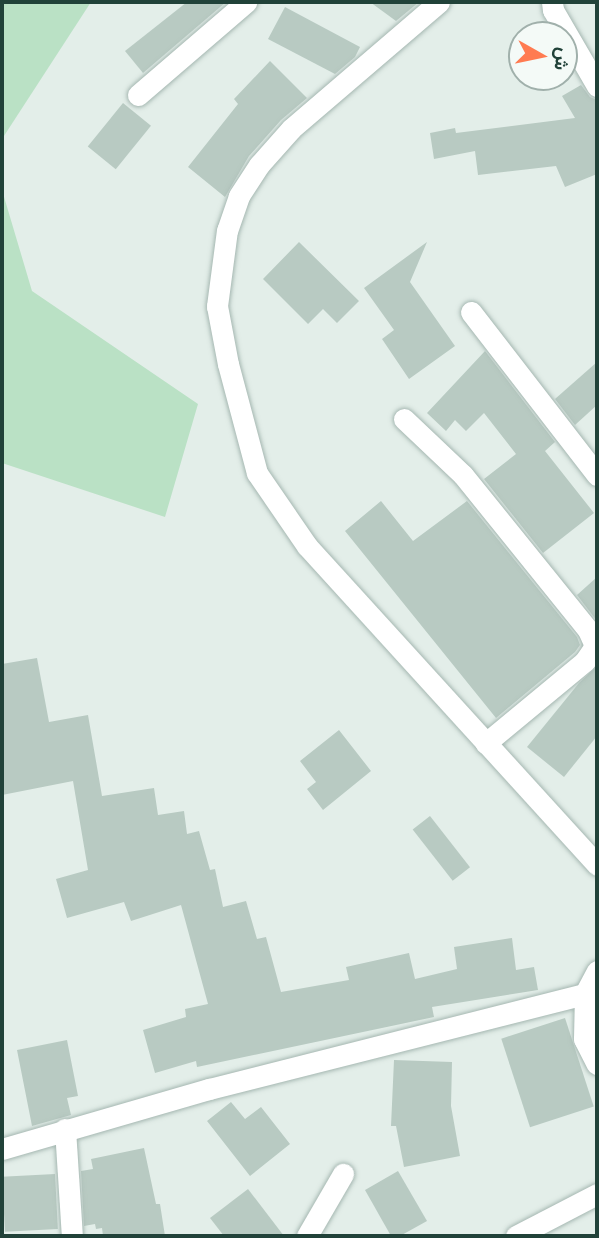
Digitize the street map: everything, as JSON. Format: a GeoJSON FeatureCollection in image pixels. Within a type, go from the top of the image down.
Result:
{"type":"FeatureCollection","features":[{"type":"Feature","properties":{"kind":"street"},"geometry":{"type":"LineString","coordinates":[[138,95],[246,2]]}},
{"type":"Feature","properties":{"kind":"street"},"geometry":{"type":"LineString","coordinates":[[439,2],[291,129],[259,165],[239,195],[227,230],[217,306],[228,364],[257,474],[307,546],[597,865]]}},
{"type":"Feature","properties":{"kind":"street"},"geometry":{"type":"LineString","coordinates":[[552,2],[553,10],[597,86]]}},
{"type":"Feature","properties":{"kind":"street"},"geometry":{"type":"LineString","coordinates":[[471,312],[597,475]]}},
{"type":"Feature","properties":{"kind":"street"},"geometry":{"type":"LineString","coordinates":[[404,419],[463,475],[588,630],[595,646],[585,661],[486,743]]}},
{"type":"Feature","properties":{"kind":"street"},"geometry":{"type":"LineString","coordinates":[[597,971],[586,994],[584,1039],[597,1064]]}},
{"type":"Feature","properties":{"kind":"street"},"geometry":{"type":"LineString","coordinates":[[2,1149],[65,1129],[586,994]]}},
{"type":"Feature","properties":{"kind":"street"},"geometry":{"type":"LineString","coordinates":[[65,1129],[72,1236]]}},
{"type":"Feature","properties":{"kind":"street"},"geometry":{"type":"LineString","coordinates":[[307,1236],[343,1174]]}},
{"type":"Feature","properties":{"kind":"street"},"geometry":{"type":"LineString","coordinates":[[516,1236],[597,1194]]}},
{"type":"Feature","properties":{"kind":"green space"},"geometry":{"type":"Polygon","coordinates":[[[2,2],[91,2],[2,139],[2,2]]]}},
{"type":"Feature","properties":{"kind":"green space"},"geometry":{"type":"Polygon","coordinates":[[[2,190],[32,291],[198,404],[165,517],[2,463],[2,190]]]}},
{"type":"Feature","properties":{"kind":"building"},"geometry":{"type":"Polygon","coordinates":[[[187,2],[226,2],[143,73],[125,51],[187,2]]]}},
{"type":"Feature","properties":{"kind":"building"},"geometry":{"type":"Polygon","coordinates":[[[370,2],[419,2],[396,21],[370,2]]]}},
{"type":"Feature","properties":{"kind":"building"},"geometry":{"type":"Polygon","coordinates":[[[285,7],[360,47],[355,57],[335,74],[268,39],[285,7]]]}},
{"type":"Feature","properties":{"kind":"building"},"geometry":{"type":"Polygon","coordinates":[[[270,61],[307,98],[281,120],[249,156],[225,197],[188,167],[238,104],[234,99],[270,61]]]}},
{"type":"Feature","properties":{"kind":"building"},"geometry":{"type":"Polygon","coordinates":[[[581,85],[590,97],[597,100],[597,174],[565,187],[556,166],[478,175],[475,151],[434,159],[430,133],[455,128],[456,133],[575,118],[562,96],[571,91],[578,91],[581,85]]]}},
{"type":"Feature","properties":{"kind":"building"},"geometry":{"type":"Polygon","coordinates":[[[123,103],[151,126],[116,169],[88,147],[123,103]]]}},
{"type":"Feature","properties":{"kind":"building"},"geometry":{"type":"Polygon","coordinates":[[[299,242],[359,301],[337,323],[323,309],[308,324],[263,279],[299,242]]]}},
{"type":"Feature","properties":{"kind":"building"},"geometry":{"type":"Polygon","coordinates":[[[427,242],[410,282],[455,346],[409,379],[382,339],[394,330],[364,288],[427,242]]]}},
{"type":"Feature","properties":{"kind":"building"},"geometry":{"type":"Polygon","coordinates":[[[485,351],[555,442],[545,451],[594,513],[543,553],[484,479],[516,454],[484,413],[466,431],[455,420],[446,431],[427,413],[485,351]]]}},
{"type":"Feature","properties":{"kind":"building"},"geometry":{"type":"Polygon","coordinates":[[[597,362],[597,405],[575,425],[555,399],[597,362]]]}},
{"type":"Feature","properties":{"kind":"building"},"geometry":{"type":"Polygon","coordinates":[[[381,501],[413,541],[467,501],[577,637],[580,645],[575,652],[496,718],[345,531],[381,501]]]}},
{"type":"Feature","properties":{"kind":"building"},"geometry":{"type":"Polygon","coordinates":[[[597,577],[597,621],[577,595],[597,577]]]}},
{"type":"Feature","properties":{"kind":"building"},"geometry":{"type":"Polygon","coordinates":[[[37,658],[49,722],[88,715],[102,796],[154,788],[158,815],[184,811],[187,834],[199,831],[210,870],[215,869],[223,907],[246,901],[257,939],[266,937],[281,992],[349,980],[346,967],[409,953],[415,979],[457,969],[454,947],[512,938],[516,970],[534,967],[538,990],[432,1007],[434,1017],[197,1067],[196,1061],[155,1073],[143,1030],[186,1017],[185,1009],[208,1004],[181,905],[131,921],[124,902],[67,918],[56,879],[88,870],[73,781],[2,795],[2,664],[37,658]]]}},
{"type":"Feature","properties":{"kind":"building"},"geometry":{"type":"Polygon","coordinates":[[[597,666],[597,736],[564,777],[527,747],[579,683],[597,666]]]}},
{"type":"Feature","properties":{"kind":"building"},"geometry":{"type":"Polygon","coordinates":[[[339,730],[371,771],[323,810],[307,789],[316,782],[300,761],[339,730]]]}},
{"type":"Feature","properties":{"kind":"building"},"geometry":{"type":"Polygon","coordinates":[[[430,816],[470,867],[453,881],[413,830],[430,816]]]}},
{"type":"Feature","properties":{"kind":"building"},"geometry":{"type":"Polygon","coordinates":[[[565,1018],[594,1106],[530,1127],[501,1039],[565,1018]]]}},
{"type":"Feature","properties":{"kind":"building"},"geometry":{"type":"Polygon","coordinates":[[[67,1040],[78,1096],[67,1098],[71,1115],[32,1126],[17,1050],[67,1040]]]}},
{"type":"Feature","properties":{"kind":"building"},"geometry":{"type":"Polygon","coordinates":[[[394,1060],[452,1062],[451,1106],[460,1156],[404,1167],[396,1126],[391,1126],[394,1060]]]}},
{"type":"Feature","properties":{"kind":"building"},"geometry":{"type":"Polygon","coordinates":[[[231,1102],[245,1119],[261,1107],[290,1144],[250,1176],[207,1121],[231,1102]]]}},
{"type":"Feature","properties":{"kind":"building"},"geometry":{"type":"Polygon","coordinates":[[[144,1148],[156,1204],[160,1204],[165,1236],[103,1236],[102,1228],[96,1229],[95,1224],[84,1226],[81,1171],[93,1169],[91,1159],[144,1148]]]}},
{"type":"Feature","properties":{"kind":"building"},"geometry":{"type":"Polygon","coordinates":[[[398,1171],[427,1221],[400,1236],[391,1236],[365,1190],[398,1171]]]}},
{"type":"Feature","properties":{"kind":"building"},"geometry":{"type":"Polygon","coordinates":[[[55,1174],[58,1229],[5,1232],[2,1177],[55,1174]]]}},
{"type":"Feature","properties":{"kind":"building"},"geometry":{"type":"Polygon","coordinates":[[[248,1189],[284,1236],[224,1236],[210,1218],[248,1189]]]}}]}
